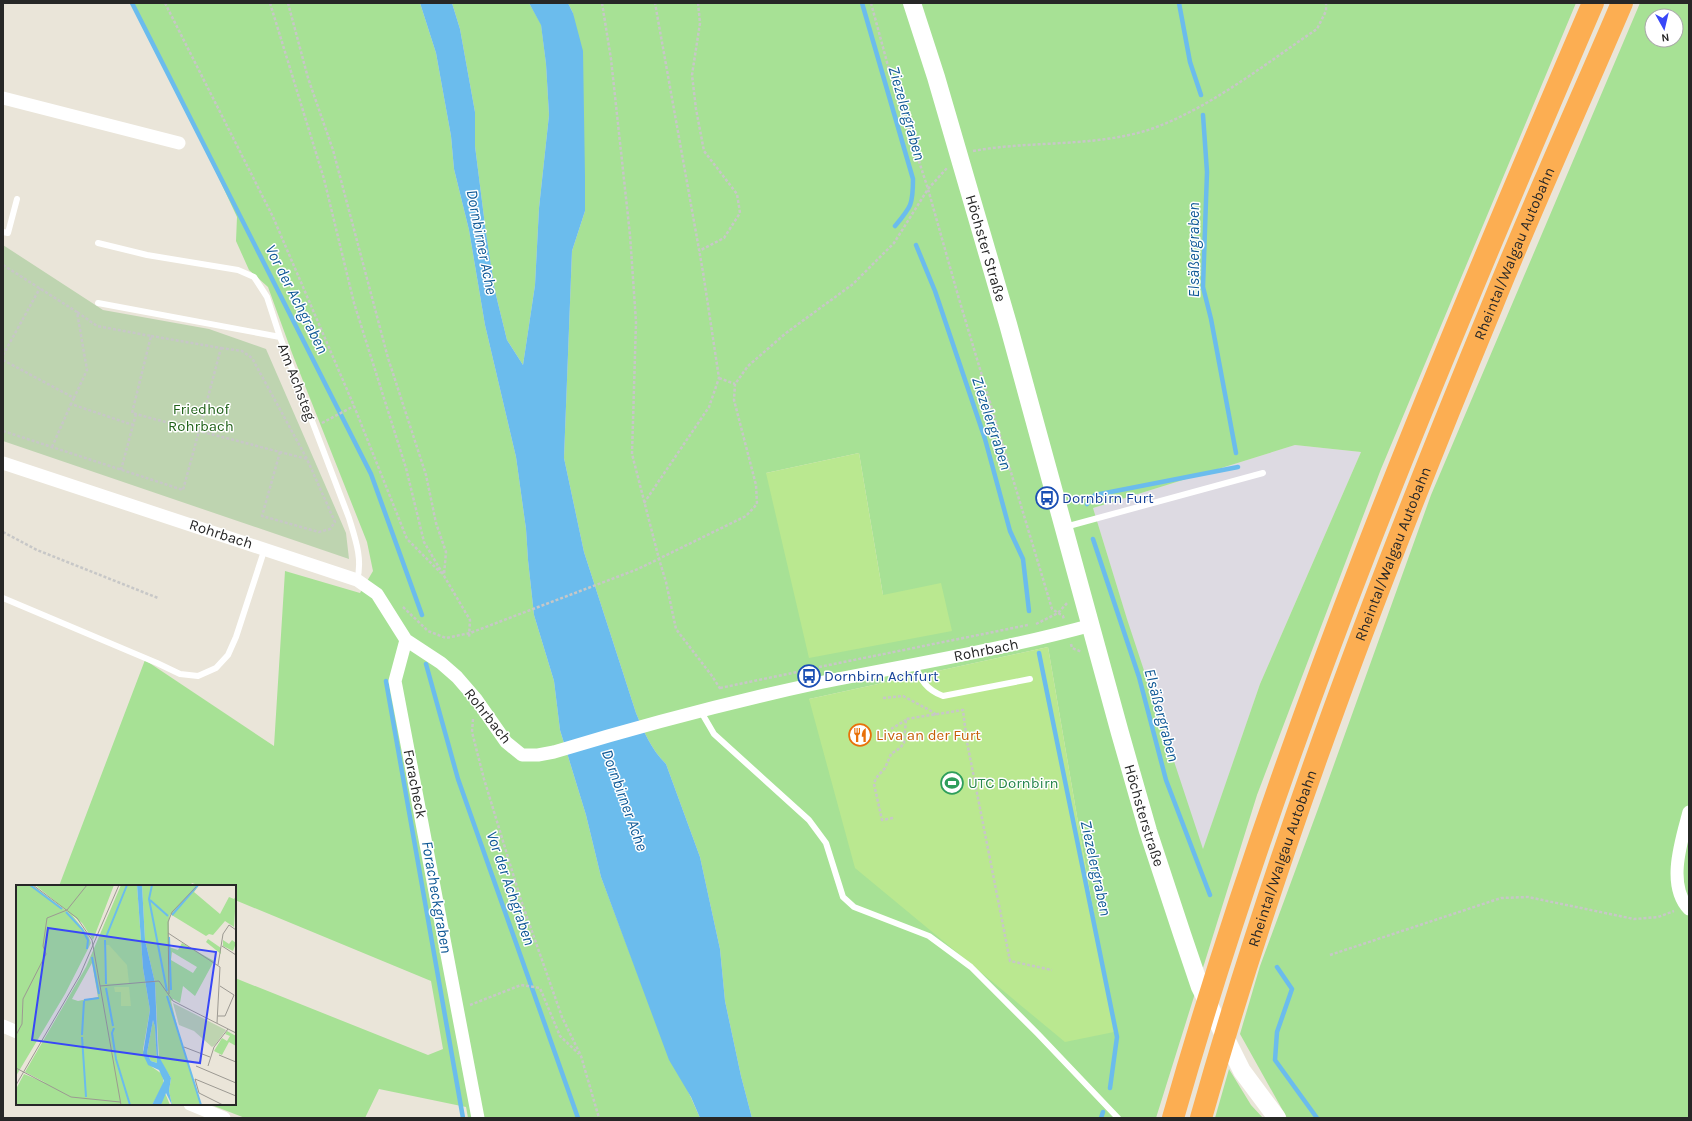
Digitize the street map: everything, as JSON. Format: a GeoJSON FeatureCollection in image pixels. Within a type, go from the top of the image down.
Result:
{"type":"FeatureCollection","features":[{"type":"Feature","properties":{"kind":"highway","name":"Rheintal/Walgau Autobahn"},"geometry":{"type":"LineString","coordinates":[[1173,1118],[1225,943],[1305,710],[1335,629],[1404,453],[1464,307],[1593,3]]}},
{"type":"Feature","properties":{"kind":"highway","name":"Rheintal/Walgau Autobahn"},"geometry":{"type":"LineString","coordinates":[[1201,1118],[1272,886],[1363,632],[1492,304],[1622,3]]}},
{"type":"Feature","properties":{"kind":"main road","name":"Höchster Straße"},"geometry":{"type":"LineString","coordinates":[[912,3],[953,160],[1056,494]]}},
{"type":"Feature","properties":{"kind":"main road","name":"Höchsterstraße"},"geometry":{"type":"LineString","coordinates":[[1056,494],[1122,740],[1182,934],[1200,987],[1242,1071],[1277,1118]]}},
{"type":"Feature","properties":{"kind":"street"},"geometry":{"type":"LineString","coordinates":[[3,98],[179,143]]}},
{"type":"Feature","properties":{"kind":"street","name":"Rohrbach"},"geometry":{"type":"LineString","coordinates":[[3,463],[265,548],[357,580],[377,594],[406,640],[441,663],[476,699],[506,742],[522,755],[538,755],[571,747],[724,704],[1028,641],[1092,625]]}},
{"type":"Feature","properties":{"kind":"street","name":"Foracheck"},"geometry":{"type":"LineString","coordinates":[[406,640],[395,681],[478,1118]]}},
{"type":"Feature","properties":{"kind":"street"},"geometry":{"type":"LineString","coordinates":[[1688,908],[1679,890],[1676,862],[1689,812]]}},
{"type":"Feature","properties":{"kind":"street"},"geometry":{"type":"LineString","coordinates":[[3,1026],[16,1032]]}},
{"type":"Feature","properties":{"kind":"street"},"geometry":{"type":"LineString","coordinates":[[192,1105],[224,1118]]}},
{"type":"Feature","properties":{"kind":"lane"},"geometry":{"type":"LineString","coordinates":[[3,232],[8,233],[17,199]]}},
{"type":"Feature","properties":{"kind":"lane"},"geometry":{"type":"LineString","coordinates":[[98,243],[147,255],[238,270],[254,277],[267,297],[280,337]]}},
{"type":"Feature","properties":{"kind":"lane","name":"Am Achsteg"},"geometry":{"type":"LineString","coordinates":[[98,303],[280,337],[349,518],[358,546],[359,573],[357,580]]}},
{"type":"Feature","properties":{"kind":"lane"},"geometry":{"type":"LineString","coordinates":[[1064,528],[1264,473]]}},
{"type":"Feature","properties":{"kind":"lane"},"geometry":{"type":"LineString","coordinates":[[3,598],[180,674],[198,676],[216,668],[228,655],[236,637],[265,548]]}},
{"type":"Feature","properties":{"kind":"lane"},"geometry":{"type":"LineString","coordinates":[[914,664],[922,681],[932,692],[943,696],[1030,679]]}},
{"type":"Feature","properties":{"kind":"lane"},"geometry":{"type":"LineString","coordinates":[[700,710],[714,734],[808,820],[826,843],[843,898],[854,907],[929,936],[971,967],[1038,1034],[1118,1118]]}},
{"type":"Feature","properties":{"kind":"path"},"geometry":{"type":"LineString","coordinates":[[165,3],[273,217],[354,406],[407,539],[444,576]]}},
{"type":"Feature","properties":{"kind":"path"},"geometry":{"type":"LineString","coordinates":[[270,3],[324,179],[354,304],[406,468],[424,542],[470,620],[469,638]]}},
{"type":"Feature","properties":{"kind":"path"},"geometry":{"type":"LineString","coordinates":[[288,3],[308,78],[333,150],[388,358],[426,475],[436,523],[446,552],[444,576]]}},
{"type":"Feature","properties":{"kind":"path"},"geometry":{"type":"LineString","coordinates":[[602,3],[611,59],[630,235],[636,322],[632,454],[666,582],[676,629],[720,688],[724,704]]}},
{"type":"Feature","properties":{"kind":"path"},"geometry":{"type":"LineString","coordinates":[[644,503],[709,407],[719,378],[699,251],[656,3]]}},
{"type":"Feature","properties":{"kind":"path"},"geometry":{"type":"LineString","coordinates":[[698,3],[700,22],[692,75],[704,151],[737,194],[740,213],[724,238],[699,251]]}},
{"type":"Feature","properties":{"kind":"path"},"geometry":{"type":"LineString","coordinates":[[871,3],[888,66],[928,189],[961,306],[1052,609]]}},
{"type":"Feature","properties":{"kind":"path"},"geometry":{"type":"LineString","coordinates":[[470,633],[638,569],[746,516],[756,504],[756,485],[734,400],[735,384],[754,361],[786,333],[853,284],[894,243],[928,189],[953,160],[985,149],[1106,138],[1154,128],[1208,102],[1317,29],[1326,11],[1326,3]]}},
{"type":"Feature","properties":{"kind":"path"},"geometry":{"type":"LineString","coordinates":[[950,175],[953,160]]}},
{"type":"Feature","properties":{"kind":"path"},"geometry":{"type":"LineString","coordinates":[[3,265],[97,326],[242,351],[252,358],[308,459],[335,522],[330,529],[325,532],[319,532],[262,516],[280,452]]}},
{"type":"Feature","properties":{"kind":"path"},"geometry":{"type":"LineString","coordinates":[[3,355],[40,288]]}},
{"type":"Feature","properties":{"kind":"path"},"geometry":{"type":"LineString","coordinates":[[52,447],[87,370],[77,312]]}},
{"type":"Feature","properties":{"kind":"path"},"geometry":{"type":"LineString","coordinates":[[151,336],[132,413],[308,459]]}},
{"type":"Feature","properties":{"kind":"path"},"geometry":{"type":"LineString","coordinates":[[3,431],[183,490],[221,348]]}},
{"type":"Feature","properties":{"kind":"path"},"geometry":{"type":"LineString","coordinates":[[3,360],[74,398]]}},
{"type":"Feature","properties":{"kind":"path"},"geometry":{"type":"LineString","coordinates":[[719,378],[735,384]]}},
{"type":"Feature","properties":{"kind":"path"},"geometry":{"type":"LineString","coordinates":[[71,404],[133,426]]}},
{"type":"Feature","properties":{"kind":"path"},"geometry":{"type":"LineString","coordinates":[[335,417],[354,406]]}},
{"type":"Feature","properties":{"kind":"path"},"geometry":{"type":"LineString","coordinates":[[121,470],[136,414]]}},
{"type":"Feature","properties":{"kind":"path"},"geometry":{"type":"LineString","coordinates":[[3,532],[37,550],[158,598]]}},
{"type":"Feature","properties":{"kind":"path"},"geometry":{"type":"LineString","coordinates":[[818,668],[1037,624],[1058,613],[1068,601],[1068,595]]}},
{"type":"Feature","properties":{"kind":"path"},"geometry":{"type":"LineString","coordinates":[[720,688],[803,671]]}},
{"type":"Feature","properties":{"kind":"path"},"geometry":{"type":"LineString","coordinates":[[883,698],[903,696],[936,715]]}},
{"type":"Feature","properties":{"kind":"path"},"geometry":{"type":"LineString","coordinates":[[476,699],[472,732],[497,826],[562,1017],[581,1056],[599,1118]]}},
{"type":"Feature","properties":{"kind":"path"},"geometry":{"type":"LineString","coordinates":[[891,729],[906,719],[963,710],[967,742],[1010,961],[1052,970]]}},
{"type":"Feature","properties":{"kind":"path"},"geometry":{"type":"LineString","coordinates":[[893,818],[882,820],[874,784],[876,778],[885,768],[891,754],[900,748],[904,743],[906,719]]}},
{"type":"Feature","properties":{"kind":"path"},"geometry":{"type":"LineString","coordinates":[[1330,955],[1501,898],[1528,896],[1634,919],[1658,917],[1688,908]]}},
{"type":"Feature","properties":{"kind":"path"},"geometry":{"type":"LineString","coordinates":[[458,1009],[521,985],[540,988],[560,1036],[581,1056]]}},
{"type":"Feature","properties":{"kind":"shaded area"},"geometry":{"type":"Polygon","coordinates":[[[1295,445],[1361,452],[1260,684],[1203,850],[1150,695],[1093,508],[1295,445]]]}},
{"type":"Feature","properties":{"kind":"green space"},"geometry":{"type":"Polygon","coordinates":[[[132,3],[420,3],[436,53],[451,136],[454,169],[469,230],[485,325],[516,457],[526,529],[534,615],[554,681],[560,730],[586,815],[601,877],[646,996],[700,1118],[468,1118],[466,1107],[379,1089],[365,1118],[245,1118],[212,1105],[236,1105],[236,978],[428,1055],[443,1049],[431,981],[236,900],[236,885],[197,885],[192,883],[191,885],[59,885],[145,660],[274,746],[285,571],[360,593],[373,571],[367,542],[292,353],[268,287],[249,270],[236,241],[237,217],[180,95],[132,3]]]}},
{"type":"Feature","properties":{"kind":"green space"},"geometry":{"type":"Polygon","coordinates":[[[452,3],[529,3],[541,24],[546,64],[549,115],[539,208],[535,285],[523,365],[507,340],[495,291],[475,146],[475,112],[460,29],[452,3]]]}},
{"type":"Feature","properties":{"kind":"green space"},"geometry":{"type":"Polygon","coordinates":[[[568,3],[1576,3],[1381,469],[1257,795],[1156,1118],[752,1118],[741,1076],[725,1001],[720,949],[700,857],[666,764],[652,746],[636,713],[584,552],[564,458],[572,251],[585,211],[573,13],[568,3]],[[1295,445],[1093,508],[1127,619],[1203,849],[1260,684],[1361,452],[1295,445]],[[859,453],[766,473],[883,595],[859,453]],[[1048,647],[809,699],[1114,1032],[1048,647]]]}},
{"type":"Feature","properties":{"kind":"green space"},"geometry":{"type":"Polygon","coordinates":[[[1640,3],[1689,3],[1689,1118],[1287,1118],[1240,1034],[1260,966],[1431,495],[1640,3]]]}},
{"type":"Feature","properties":{"kind":"green space","name":"Friedhof Rohrbach"},"geometry":{"type":"Polygon","coordinates":[[[3,245],[103,310],[209,329],[266,349],[346,533],[349,559],[3,441],[3,245]]]}},
{"type":"Feature","properties":{"kind":"green space"},"geometry":{"type":"Polygon","coordinates":[[[859,453],[883,595],[941,583],[952,631],[809,658],[766,473],[859,453]]]}},
{"type":"Feature","properties":{"kind":"green space","name":"UTC Dornbirn"},"geometry":{"type":"Polygon","coordinates":[[[1048,647],[1114,1032],[1065,1042],[855,868],[809,699],[1048,647]]]}},
{"type":"Feature","properties":{"kind":"green space"},"geometry":{"type":"Polygon","coordinates":[[[1229,1069],[1251,1105],[1263,1118],[1215,1118],[1229,1069]]]}},
{"type":"Feature","properties":{"kind":"water","name":"Dornbirner Ache"},"geometry":{"type":"Polygon","coordinates":[[[420,3],[452,3],[460,29],[475,112],[475,146],[495,291],[507,340],[523,365],[535,285],[539,208],[549,115],[546,64],[541,25],[529,3],[568,3],[573,13],[583,51],[585,211],[572,251],[564,458],[584,552],[636,713],[652,746],[666,764],[700,857],[720,949],[725,1001],[741,1076],[752,1118],[700,1118],[691,1097],[669,1060],[601,877],[586,815],[560,730],[554,681],[534,615],[526,529],[516,457],[485,325],[469,230],[454,169],[451,136],[436,53],[420,3]]]}},
{"type":"Feature","properties":{"kind":"waterway","name":"Vor der Achgraben"},"geometry":{"type":"LineString","coordinates":[[132,3],[371,474],[422,615]]}},
{"type":"Feature","properties":{"kind":"waterway","name":"Ziezelergraben"},"geometry":{"type":"LineString","coordinates":[[862,3],[913,179],[912,200],[908,210],[895,226]]}},
{"type":"Feature","properties":{"kind":"waterway","name":"Elsäßergraben"},"geometry":{"type":"LineString","coordinates":[[1179,3],[1190,62],[1201,95]]}},
{"type":"Feature","properties":{"kind":"waterway","name":"Elsäßergraben"},"geometry":{"type":"LineString","coordinates":[[1203,115],[1207,172],[1203,287],[1211,319],[1236,453]]}},
{"type":"Feature","properties":{"kind":"waterway","name":"Ziezelergraben"},"geometry":{"type":"LineString","coordinates":[[916,245],[935,291],[985,439],[1010,531],[1023,559],[1029,611]]}},
{"type":"Feature","properties":{"kind":"waterway","name":"Elsäßergraben"},"geometry":{"type":"LineString","coordinates":[[1087,504],[1095,495],[1238,467]]}},
{"type":"Feature","properties":{"kind":"waterway","name":"Elsäßergraben"},"geometry":{"type":"LineString","coordinates":[[1093,539],[1139,677],[1166,780],[1210,895]]}},
{"type":"Feature","properties":{"kind":"waterway","name":"Ziezelergraben"},"geometry":{"type":"LineString","coordinates":[[1039,653],[1117,1037],[1110,1088]]}},
{"type":"Feature","properties":{"kind":"waterway","name":"Vor der Achgraben"},"geometry":{"type":"LineString","coordinates":[[426,664],[458,779],[578,1118]]}},
{"type":"Feature","properties":{"kind":"waterway","name":"Foracheckgraben"},"geometry":{"type":"LineString","coordinates":[[386,681],[463,1118]]}},
{"type":"Feature","properties":{"kind":"waterway","name":"Elsäßergraben"},"geometry":{"type":"LineString","coordinates":[[1277,967],[1292,989],[1277,1032],[1275,1060],[1317,1118]]}},
{"type":"Feature","properties":{"kind":"waterway","name":"Ziezelergraben"},"geometry":{"type":"LineString","coordinates":[[1101,1118],[1103,1112]]}},
{"type":"Feature","properties":{"kind":"place","name":"Dornbirn Furt"},"geometry":{"type":"Point","coordinates":[1047,498]}},
{"type":"Feature","properties":{"kind":"place","name":"Dornbirn Achfurt"},"geometry":{"type":"Point","coordinates":[809,676]}},
{"type":"Feature","properties":{"kind":"place","name":"Liva an der Furt"},"geometry":{"type":"Point","coordinates":[860,735]}},
{"type":"Feature","properties":{"kind":"place","name":"UTC Dornbirn"},"geometry":{"type":"Point","coordinates":[952,783]}}]}
